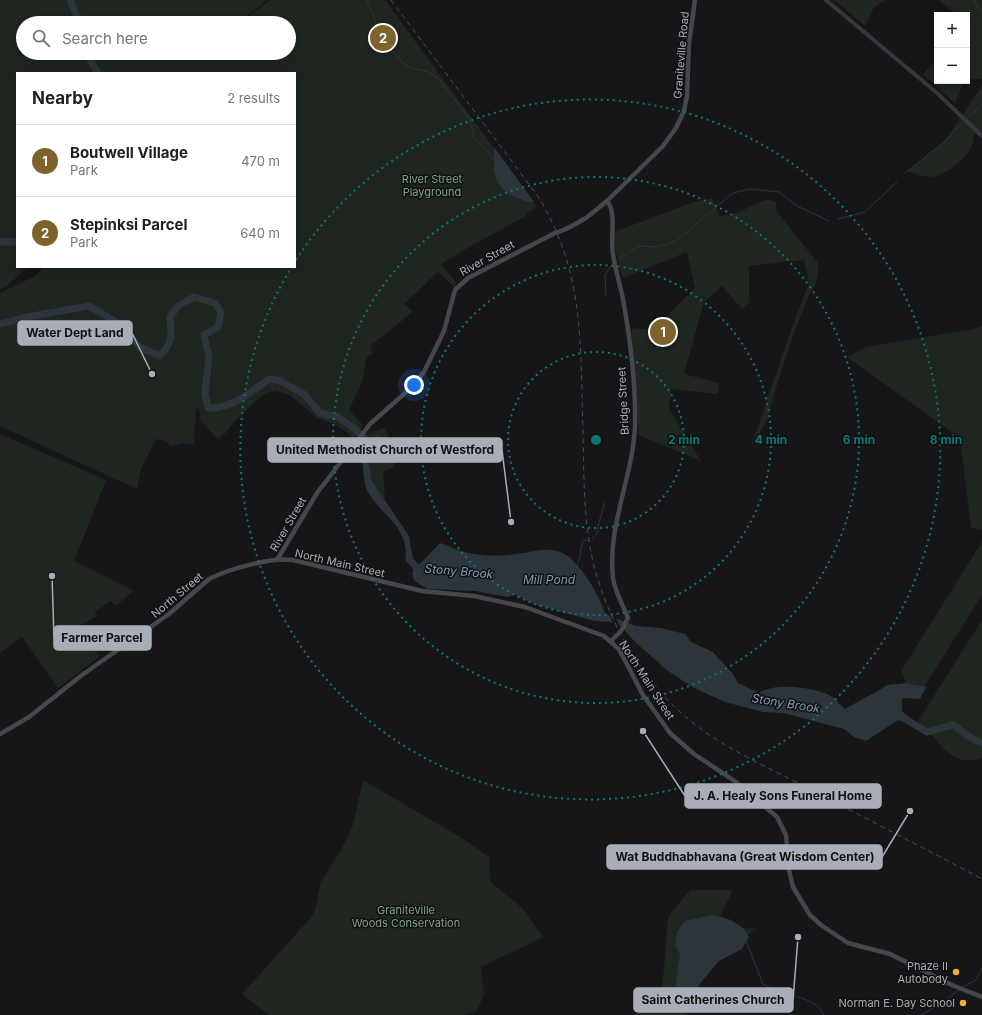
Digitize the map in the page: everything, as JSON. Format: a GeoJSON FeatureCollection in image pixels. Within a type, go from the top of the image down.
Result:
{"type":"FeatureCollection","features":[{"type":"Feature","properties":{"kind":"main road","name":"Graniteville Road"},"geometry":{"type":"LineString","coordinates":[[606,201],[663,146],[679,124],[684,111],[688,89],[689,43],[696,0]]}},
{"type":"Feature","properties":{"kind":"main road","name":"River Street"},"geometry":{"type":"LineString","coordinates":[[277,560],[317,493],[364,431],[377,416],[412,387],[424,372],[444,331],[451,300],[458,287],[477,273],[586,218],[606,201]]}},
{"type":"Feature","properties":{"kind":"main road","name":"Bridge Street"},"geometry":{"type":"LineString","coordinates":[[606,201],[612,214],[611,245],[625,314],[634,402],[632,456],[615,526],[613,549],[613,580],[628,618],[622,629],[611,641]]}},
{"type":"Feature","properties":{"kind":"main road","name":"North Main Street"},"geometry":{"type":"LineString","coordinates":[[277,560],[292,560],[430,592],[478,596],[531,609],[588,629],[611,641],[621,653],[648,704],[670,733],[694,754],[739,784],[777,818],[786,835],[789,870],[793,887],[810,915],[838,938],[848,943],[890,954],[960,989],[982,997]]}},
{"type":"Feature","properties":{"kind":"main road","name":"North Street"},"geometry":{"type":"LineString","coordinates":[[0,734],[29,717],[82,675],[169,614],[209,579],[227,572],[277,560]]}},
{"type":"Feature","properties":{"kind":"street"},"geometry":{"type":"LineString","coordinates":[[826,0],[937,93],[982,136]]}},
{"type":"Feature","properties":{"kind":"green space","name":"River Street Playground"},"geometry":{"type":"Polygon","coordinates":[[[0,0],[267,0],[247,16],[16,16],[16,60],[296,60],[296,16],[248,16],[270,0],[385,0],[537,207],[525,214],[526,216],[441,264],[457,283],[454,287],[438,272],[404,304],[413,312],[370,346],[373,353],[366,358],[363,380],[349,410],[363,425],[355,439],[335,424],[317,418],[290,395],[277,391],[269,392],[260,397],[233,423],[224,435],[223,434],[218,439],[200,420],[200,411],[196,406],[194,445],[181,443],[170,447],[167,441],[156,439],[141,469],[137,489],[0,426],[0,293],[35,276],[43,268],[296,268],[296,72],[16,72],[16,268],[27,268],[0,290],[0,0]]]}},
{"type":"Feature","properties":{"kind":"green space"},"geometry":{"type":"Polygon","coordinates":[[[835,0],[886,0],[874,7],[865,26],[835,0]]]}},
{"type":"Feature","properties":{"kind":"green space"},"geometry":{"type":"Polygon","coordinates":[[[939,0],[982,0],[982,79],[970,79],[970,12],[953,12],[939,0]]]}},
{"type":"Feature","properties":{"kind":"green space"},"geometry":{"type":"Polygon","coordinates":[[[934,62],[934,84],[923,74],[934,62]]]}},
{"type":"Feature","properties":{"kind":"green space"},"geometry":{"type":"Polygon","coordinates":[[[934,84],[963,84],[955,103],[934,84]]]}},
{"type":"Feature","properties":{"kind":"green space"},"geometry":{"type":"Polygon","coordinates":[[[982,86],[982,132],[979,130],[973,136],[973,142],[965,156],[951,169],[935,176],[929,177],[907,171],[944,142],[982,86]]]}},
{"type":"Feature","properties":{"kind":"green space"},"geometry":{"type":"Polygon","coordinates":[[[712,199],[720,216],[739,212],[762,201],[767,200],[777,203],[776,208],[778,213],[818,263],[818,275],[816,284],[809,295],[795,330],[776,388],[768,419],[751,447],[792,327],[809,283],[804,260],[749,266],[749,302],[742,309],[722,286],[704,302],[684,374],[719,383],[717,394],[671,389],[669,409],[701,461],[639,435],[631,328],[653,330],[695,288],[687,252],[622,278],[615,247],[614,232],[691,203],[712,199]]]}},
{"type":"Feature","properties":{"kind":"green space"},"geometry":{"type":"Polygon","coordinates":[[[982,326],[982,530],[971,528],[960,438],[847,357],[866,347],[973,329],[982,326]]]}},
{"type":"Feature","properties":{"kind":"green space"},"geometry":{"type":"Polygon","coordinates":[[[384,428],[395,451],[394,467],[383,472],[385,501],[371,479],[368,449],[371,439],[368,439],[365,434],[384,428]]]}},
{"type":"Feature","properties":{"kind":"green space"},"geometry":{"type":"Polygon","coordinates":[[[0,434],[106,480],[74,561],[134,591],[117,605],[110,601],[94,613],[97,616],[78,627],[99,657],[58,688],[22,637],[0,653],[0,434]]]}},
{"type":"Feature","properties":{"kind":"green space"},"geometry":{"type":"Polygon","coordinates":[[[982,542],[982,595],[924,687],[906,683],[901,671],[982,542]]]}},
{"type":"Feature","properties":{"kind":"green space"},"geometry":{"type":"Polygon","coordinates":[[[982,620],[982,758],[964,760],[950,754],[927,729],[920,731],[913,729],[982,620]]]}},
{"type":"Feature","properties":{"kind":"green space","name":"Graniteville Woods Conservation"},"geometry":{"type":"Polygon","coordinates":[[[363,780],[462,838],[489,857],[491,882],[522,908],[543,937],[481,967],[484,995],[476,1012],[462,1015],[269,1015],[242,994],[314,914],[321,882],[342,848],[353,825],[363,780]]]}},
{"type":"Feature","properties":{"kind":"green space"},"geometry":{"type":"Polygon","coordinates":[[[690,890],[733,890],[716,925],[757,929],[713,955],[687,1015],[633,1015],[650,1006],[662,992],[668,917],[690,890]]]}},
{"type":"Feature","properties":{"kind":"water"},"geometry":{"type":"Polygon","coordinates":[[[494,147],[534,202],[526,201],[513,196],[501,187],[495,176],[494,147]]]}},
{"type":"Feature","properties":{"kind":"water"},"geometry":{"type":"Polygon","coordinates":[[[365,434],[368,439],[378,435],[381,438],[381,443],[369,445],[368,458],[372,481],[409,536],[413,561],[410,564],[406,559],[406,548],[399,531],[367,490],[361,455],[365,434]]]}},
{"type":"Feature","properties":{"kind":"water","name":"Mill Pond"},"geometry":{"type":"Polygon","coordinates":[[[440,543],[466,552],[496,556],[540,550],[557,551],[573,561],[582,571],[598,597],[605,614],[636,626],[660,628],[685,634],[691,642],[713,652],[733,674],[738,683],[759,693],[774,688],[805,688],[831,696],[845,709],[888,685],[906,683],[926,687],[920,699],[902,698],[902,711],[912,719],[909,723],[898,720],[866,741],[854,737],[844,729],[783,713],[763,712],[725,702],[694,688],[668,671],[635,642],[621,626],[610,622],[594,621],[534,604],[514,594],[508,597],[475,591],[428,589],[419,584],[414,580],[412,572],[440,543]]]}},
{"type":"Feature","properties":{"kind":"water"},"geometry":{"type":"Polygon","coordinates":[[[711,915],[733,921],[746,932],[749,937],[742,949],[719,961],[697,987],[686,997],[674,995],[680,954],[675,946],[677,932],[685,921],[711,915]]]}},
{"type":"Feature","properties":{"kind":"pier"},"geometry":{"type":"Polygon","coordinates":[[[609,614],[615,616],[621,628],[614,626],[609,614]]]}},
{"type":"Feature","properties":{"kind":"waterway","name":"Stony Brook"},"geometry":{"type":"LineString","coordinates":[[70,0],[77,16]]}},
{"type":"Feature","properties":{"kind":"waterway"},"geometry":{"type":"LineString","coordinates":[[367,0],[382,38],[406,66],[428,72],[438,78],[469,118],[474,137],[494,160]]}},
{"type":"Feature","properties":{"kind":"waterway"},"geometry":{"type":"LineString","coordinates":[[974,0],[977,7],[982,10]]}},
{"type":"Feature","properties":{"kind":"waterway","name":"Stony Brook"},"geometry":{"type":"LineString","coordinates":[[90,60],[97,72]]}},
{"type":"Feature","properties":{"kind":"waterway"},"geometry":{"type":"LineString","coordinates":[[968,118],[982,105]]}},
{"type":"Feature","properties":{"kind":"waterway"},"geometry":{"type":"LineString","coordinates":[[905,173],[944,142],[962,123]]}},
{"type":"Feature","properties":{"kind":"waterway"},"geometry":{"type":"LineString","coordinates":[[838,219],[865,212],[897,182]]}},
{"type":"Feature","properties":{"kind":"waterway"},"geometry":{"type":"LineString","coordinates":[[617,260],[639,246],[657,247],[676,241],[733,193],[750,189],[779,192],[797,206],[829,221]]}},
{"type":"Feature","properties":{"kind":"waterway","name":"Stony Brook"},"geometry":{"type":"LineString","coordinates":[[0,242],[16,242]]}},
{"type":"Feature","properties":{"kind":"waterway"},"geometry":{"type":"LineString","coordinates":[[606,296],[605,275],[612,265]]}},
{"type":"Feature","properties":{"kind":"waterway","name":"Stony Brook"},"geometry":{"type":"LineString","coordinates":[[0,324],[27,317],[89,306],[118,323],[141,348],[160,356],[167,348],[169,343],[171,333],[170,317],[178,306],[194,297],[215,303],[221,312],[218,327],[204,335],[209,357],[205,394],[208,408],[216,408],[232,403],[269,379],[278,380],[304,394],[320,413],[338,417],[354,428],[365,439]]}},
{"type":"Feature","properties":{"kind":"waterway"},"geometry":{"type":"LineString","coordinates":[[592,539],[597,534],[604,503]]}},
{"type":"Feature","properties":{"kind":"waterway"},"geometry":{"type":"LineString","coordinates":[[577,565],[583,541],[587,540]]}},
{"type":"Feature","properties":{"kind":"waterway","name":"Stony Brook"},"geometry":{"type":"LineString","coordinates":[[409,555],[409,559],[416,567],[425,568]]}},
{"type":"Feature","properties":{"kind":"waterway","name":"Stony Brook"},"geometry":{"type":"LineString","coordinates":[[902,717],[927,732],[953,725],[971,738],[982,743]]}},
{"type":"Feature","properties":{"kind":"waterway"},"geometry":{"type":"LineString","coordinates":[[746,941],[763,984],[778,991],[811,1002],[816,1005],[824,1015]]}},
{"type":"Feature","properties":{"kind":"waterway"},"geometry":{"type":"LineString","coordinates":[[963,987],[976,980],[982,968]]}},
{"type":"Feature","properties":{"kind":"waterway"},"geometry":{"type":"LineString","coordinates":[[921,1015],[939,1005],[959,990]]}},
{"type":"Feature","properties":{"kind":"railway"},"geometry":{"type":"LineString","coordinates":[[391,0],[537,195],[553,223],[564,252],[572,280],[580,337],[584,486],[592,559],[605,601],[615,624],[640,667],[672,705],[723,744],[982,879]]}},
{"type":"Feature","properties":{"kind":"place","name":"Stepinksi Parcel"},"geometry":{"type":"Point","coordinates":[383,38]}},
{"type":"Feature","properties":{"kind":"place","name":"Boutwell Village"},"geometry":{"type":"Point","coordinates":[663,332]}},
{"type":"Feature","properties":{"kind":"place","name":"Water Dept Land"},"geometry":{"type":"Point","coordinates":[152,374]}},
{"type":"Feature","properties":{"kind":"place","name":"United Methodist Church of Westford"},"geometry":{"type":"Point","coordinates":[511,522]}},
{"type":"Feature","properties":{"kind":"place","name":"Farmer Parcel"},"geometry":{"type":"Point","coordinates":[52,576]}},
{"type":"Feature","properties":{"kind":"place","name":"J. A. Healy Sons Funeral Home"},"geometry":{"type":"Point","coordinates":[643,731]}},
{"type":"Feature","properties":{"kind":"place","name":"Wat Buddhabhavana (Great Wisdom Center)"},"geometry":{"type":"Point","coordinates":[910,811]}},
{"type":"Feature","properties":{"kind":"place","name":"Saint Catherines Church"},"geometry":{"type":"Point","coordinates":[798,937]}},
{"type":"Feature","properties":{"kind":"place","name":"Phaze II Autobody"},"geometry":{"type":"Point","coordinates":[956,972]}},
{"type":"Feature","properties":{"kind":"place","name":"Norman E. Day School"},"geometry":{"type":"Point","coordinates":[963,1003]}}]}
